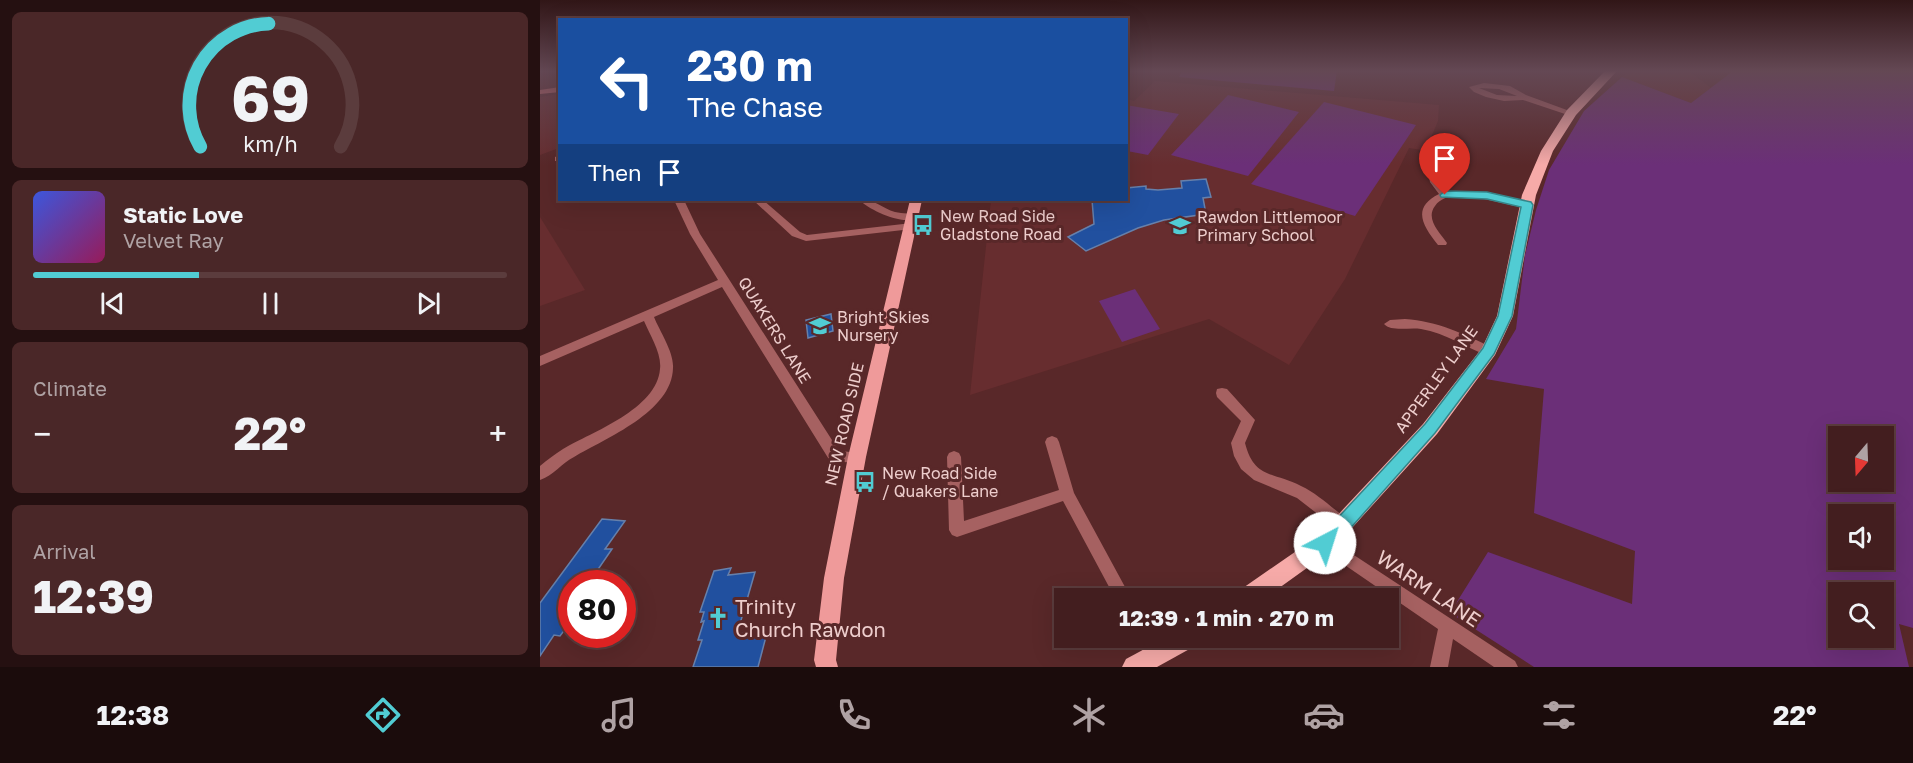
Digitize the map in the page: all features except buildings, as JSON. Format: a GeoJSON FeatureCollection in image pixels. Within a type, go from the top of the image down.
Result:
{"type":"FeatureCollection","features":[{"type":"Feature","properties":{"kind":"highway","name":"APPERLEY LANE"},"geometry":{"type":"LineString","coordinates":[[1262,588],[1325,543],[1419,442],[1489,351],[1505,316],[1527,205],[1546,151],[1571,113],[1582,102]]}},
{"type":"Feature","properties":{"kind":"highway"},"geometry":{"type":"LineString","coordinates":[[1144,654],[1160,648]]}},
{"type":"Feature","properties":{"kind":"main road","name":"NEW ROAD SIDE"},"geometry":{"type":"LineString","coordinates":[[824,665],[832,595],[857,457],[916,201]]}},
{"type":"Feature","properties":{"kind":"street"},"geometry":{"type":"LineString","coordinates":[[1506,109],[1509,102]]}},
{"type":"Feature","properties":{"kind":"street"},"geometry":{"type":"LineString","coordinates":[[1538,102],[1571,113]]}},
{"type":"Feature","properties":{"kind":"street"},"geometry":{"type":"LineString","coordinates":[[1444,141],[1439,155],[1431,164],[1435,182],[1445,195]]}},
{"type":"Feature","properties":{"kind":"street"},"geometry":{"type":"LineString","coordinates":[[1442,243],[1429,226],[1426,215],[1433,200],[1445,195],[1487,196],[1527,205]]}},
{"type":"Feature","properties":{"kind":"street","name":"QUAKERS LANE"},"geometry":{"type":"LineString","coordinates":[[679,201],[695,234],[835,457],[857,457]]}},
{"type":"Feature","properties":{"kind":"street"},"geometry":{"type":"LineString","coordinates":[[759,201],[796,234],[806,238],[913,221]]}},
{"type":"Feature","properties":{"kind":"street"},"geometry":{"type":"LineString","coordinates":[[866,201],[892,215],[913,221]]}},
{"type":"Feature","properties":{"kind":"street"},"geometry":{"type":"LineString","coordinates":[[540,361],[726,281]]}},
{"type":"Feature","properties":{"kind":"street"},"geometry":{"type":"LineString","coordinates":[[540,474],[567,453],[623,425],[643,408],[664,384],[667,367],[648,316]]}},
{"type":"Feature","properties":{"kind":"street"},"geometry":{"type":"LineString","coordinates":[[1390,324],[1412,322],[1427,324],[1489,351]]}},
{"type":"Feature","properties":{"kind":"street"},"geometry":{"type":"LineString","coordinates":[[1222,393],[1248,420],[1238,443],[1248,469],[1258,477],[1298,491],[1342,524]]}},
{"type":"Feature","properties":{"kind":"street"},"geometry":{"type":"LineString","coordinates":[[1052,442],[1066,494],[1118,588]]}},
{"type":"Feature","properties":{"kind":"street"},"geometry":{"type":"LineString","coordinates":[[954,457],[957,530],[1066,494]]}},
{"type":"Feature","properties":{"kind":"street","name":"WARM LANE"},"geometry":{"type":"LineString","coordinates":[[1325,543],[1509,667]]}},
{"type":"Feature","properties":{"kind":"street"},"geometry":{"type":"LineString","coordinates":[[1439,667],[1448,626]]}},
{"type":"Feature","properties":{"kind":"shaded area"},"geometry":{"type":"Polygon","coordinates":[[[540,102],[558,102],[558,148],[540,155],[540,102]]]}},
{"type":"Feature","properties":{"kind":"shaded area","name":"Rawdon Littlemoor Primary School"},"geometry":{"type":"Polygon","coordinates":[[[1128,102],[1405,102],[1439,105],[1438,121],[1430,140],[1435,152],[1409,148],[1345,279],[1289,365],[1209,319],[970,395],[991,201],[1128,201],[1128,102]]]}},
{"type":"Feature","properties":{"kind":"shaded area"},"geometry":{"type":"Polygon","coordinates":[[[1221,102],[1258,102],[1299,112],[1248,176],[1171,155],[1221,102]]]}},
{"type":"Feature","properties":{"kind":"shaded area"},"geometry":{"type":"Polygon","coordinates":[[[1324,102],[1416,125],[1355,216],[1251,184],[1324,102]]]}},
{"type":"Feature","properties":{"kind":"shaded area"},"geometry":{"type":"Polygon","coordinates":[[[1594,102],[1913,102],[1913,628],[1899,624],[1909,667],[1534,667],[1450,613],[1488,552],[1632,604],[1635,551],[1534,513],[1544,389],[1486,379],[1516,329],[1525,255],[1549,170],[1584,111],[1594,102]]]}},
{"type":"Feature","properties":{"kind":"shaded area"},"geometry":{"type":"Polygon","coordinates":[[[1128,105],[1179,114],[1148,155],[1128,151],[1128,105]]]}},
{"type":"Feature","properties":{"kind":"shaded area"},"geometry":{"type":"Polygon","coordinates":[[[540,217],[585,290],[540,306],[540,217]]]}},
{"type":"Feature","properties":{"kind":"shaded area"},"geometry":{"type":"Polygon","coordinates":[[[1135,289],[1160,329],[1122,342],[1099,301],[1135,289]]]}},
{"type":"Feature","properties":{"kind":"place","name":"New Road Side Gladstone Road"},"geometry":{"type":"Point","coordinates":[923,225]}},
{"type":"Feature","properties":{"kind":"place","name":"Rawdon Littlemoor Primary School"},"geometry":{"type":"Point","coordinates":[1180,226]}},
{"type":"Feature","properties":{"kind":"place","name":"Bright Skies Nursery"},"geometry":{"type":"Point","coordinates":[820,326]}},
{"type":"Feature","properties":{"kind":"place","name":"New Road Side / Quakers Lane"},"geometry":{"type":"Point","coordinates":[865,482]}},
{"type":"Feature","properties":{"kind":"place","name":"Trinity Church Rawdon"},"geometry":{"type":"Point","coordinates":[718,618]}},
{"type":"Feature","properties":{"kind":"route"},"geometry":{"type":"LineString","coordinates":[[1325,543],[1430,429],[1489,351],[1505,316],[1527,205],[1463,193],[1445,195]]}}]}
